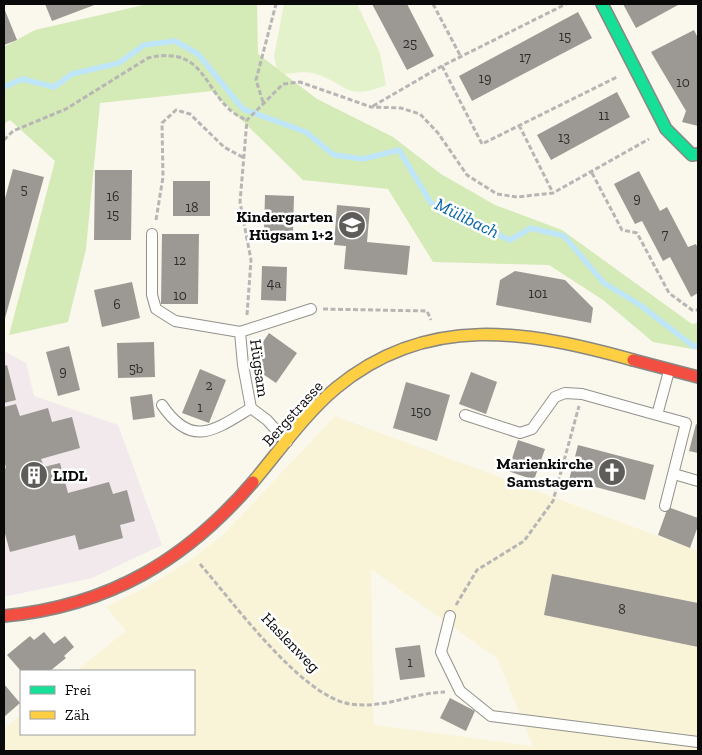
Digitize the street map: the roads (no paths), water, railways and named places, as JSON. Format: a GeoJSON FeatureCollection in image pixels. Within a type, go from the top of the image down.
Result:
{"type":"FeatureCollection","features":[{"type":"Feature","properties":{"kind":"main road"},"geometry":{"type":"LineString","coordinates":[[602,4],[666,129],[692,155],[698,154]]}},
{"type":"Feature","properties":{"kind":"main road","name":"Bergstrasse"},"geometry":{"type":"LineString","coordinates":[[4,616],[51,609],[90,598],[130,581],[186,548],[232,506],[321,402],[354,376],[385,358],[439,339],[500,333],[530,337],[698,378]]}},
{"type":"Feature","properties":{"kind":"lane","name":"Hügsam"},"geometry":{"type":"LineString","coordinates":[[152,234],[152,295],[156,309],[175,321],[240,332],[312,309]]}},
{"type":"Feature","properties":{"kind":"lane","name":"Hügsam"},"geometry":{"type":"LineString","coordinates":[[240,332],[243,365],[251,408],[266,420],[287,442]]}},
{"type":"Feature","properties":{"kind":"lane"},"geometry":{"type":"LineString","coordinates":[[657,415],[669,371]]}},
{"type":"Feature","properties":{"kind":"lane"},"geometry":{"type":"LineString","coordinates":[[465,415],[520,433],[532,429],[555,397],[565,393],[582,394],[686,423],[665,506]]}},
{"type":"Feature","properties":{"kind":"lane","name":"Hügsam"},"geometry":{"type":"LineString","coordinates":[[162,405],[171,417],[192,431],[208,432],[251,408]]}},
{"type":"Feature","properties":{"kind":"lane"},"geometry":{"type":"LineString","coordinates":[[674,474],[698,481]]}},
{"type":"Feature","properties":{"kind":"lane"},"geometry":{"type":"LineString","coordinates":[[450,616],[441,652],[460,691],[491,716],[698,742]]}},
{"type":"Feature","properties":{"kind":"waterway","name":"Mülibach"},"geometry":{"type":"LineString","coordinates":[[4,87],[22,79],[54,87],[72,74],[119,63],[144,45],[175,41],[198,54],[243,109],[306,132],[334,155],[363,159],[399,150],[431,203],[510,240],[531,228],[564,236],[604,283],[640,305],[693,346],[698,346]]}},
{"type":"Feature","properties":{"kind":"place","name":"Kindergarten Hügsam 1+2"},"geometry":{"type":"Point","coordinates":[352,225]}},
{"type":"Feature","properties":{"kind":"place","name":"Marienkirche Samstagern"},"geometry":{"type":"Point","coordinates":[612,472]}},
{"type":"Feature","properties":{"kind":"place","name":"LIDL"},"geometry":{"type":"Point","coordinates":[34,475]}}]}
